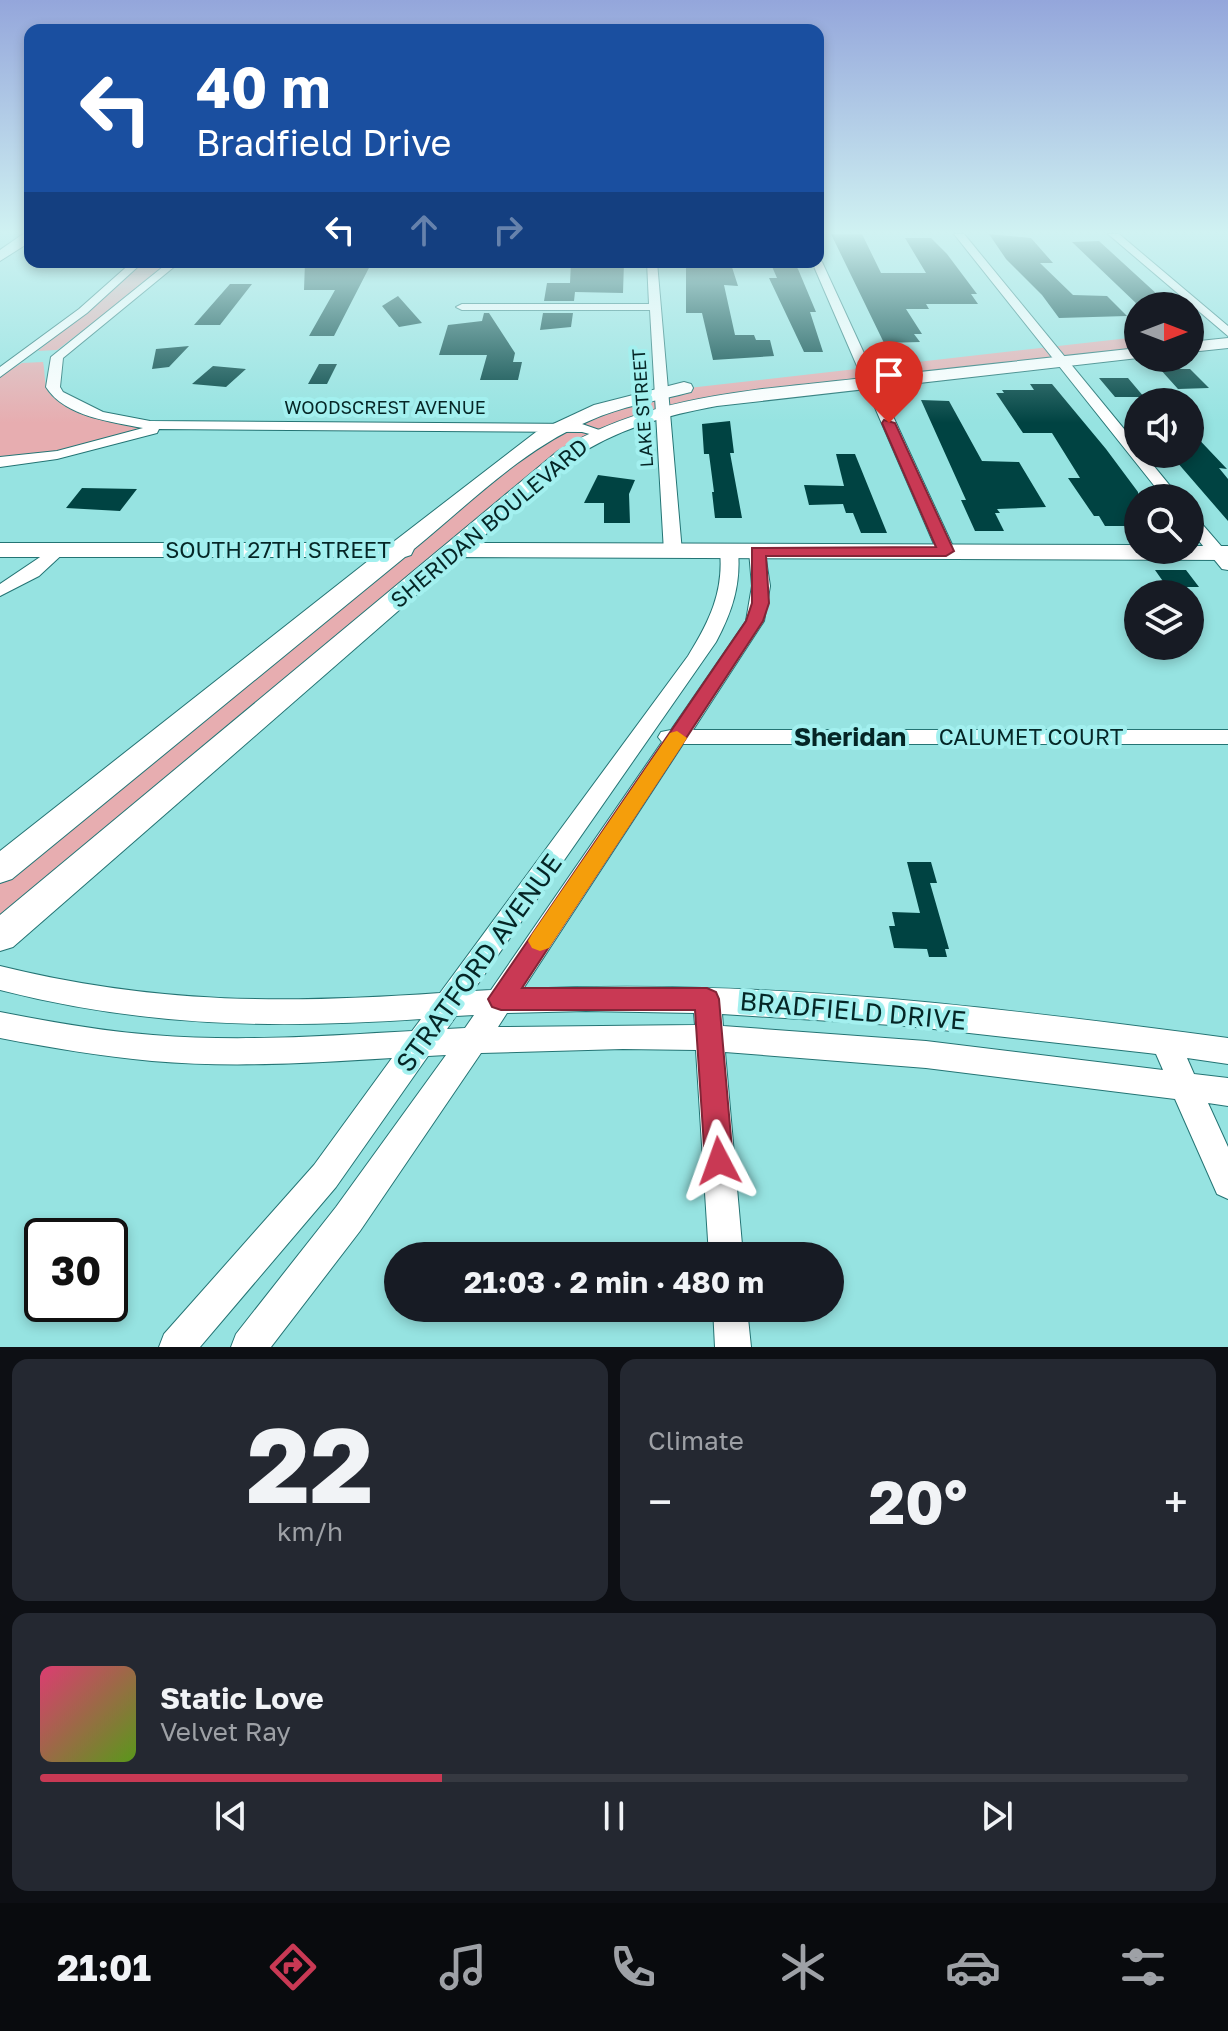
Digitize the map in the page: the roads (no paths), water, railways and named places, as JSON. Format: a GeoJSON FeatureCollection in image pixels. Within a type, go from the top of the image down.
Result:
{"type":"FeatureCollection","features":[{"type":"Feature","properties":{"kind":"main road"},"geometry":{"type":"LineString","coordinates":[[1204,332],[1227,333]]}},
{"type":"Feature","properties":{"kind":"main road"},"geometry":{"type":"LineString","coordinates":[[1204,342],[1227,333]]}},
{"type":"Feature","properties":{"kind":"main road","name":"SHERIDAN BOULEVARD"},"geometry":{"type":"LineString","coordinates":[[0,870],[525,448],[556,428],[610,406],[1057,354],[1124,340]]}},
{"type":"Feature","properties":{"kind":"main road","name":"SHERIDAN BOULEVARD"},"geometry":{"type":"LineString","coordinates":[[1057,354],[1124,353]]}},
{"type":"Feature","properties":{"kind":"main road","name":"SHERIDAN BOULEVARD"},"geometry":{"type":"LineString","coordinates":[[0,936],[565,455],[662,401]]}},
{"type":"Feature","properties":{"kind":"main road","name":"SOUTH 27TH STREET"},"geometry":{"type":"LineString","coordinates":[[0,550],[946,551],[1225,557]]}},
{"type":"Feature","properties":{"kind":"street"},"geometry":{"type":"LineString","coordinates":[[0,373],[99,297]]}},
{"type":"Feature","properties":{"kind":"street"},"geometry":{"type":"LineString","coordinates":[[23,357],[57,357],[132,297]]}},
{"type":"Feature","properties":{"kind":"street","name":"LAKE STREET"},"geometry":{"type":"LineString","coordinates":[[654,297],[673,552]]}},
{"type":"Feature","properties":{"kind":"street"},"geometry":{"type":"LineString","coordinates":[[832,297],[946,551]]}},
{"type":"Feature","properties":{"kind":"street"},"geometry":{"type":"LineString","coordinates":[[1010,297],[1161,484]]}},
{"type":"Feature","properties":{"kind":"street"},"geometry":{"type":"LineString","coordinates":[[1185,297],[1227,333]]}},
{"type":"Feature","properties":{"kind":"street"},"geometry":{"type":"LineString","coordinates":[[462,307],[655,307]]}},
{"type":"Feature","properties":{"kind":"street","name":"WOODSCREST AVENUE"},"geometry":{"type":"LineString","coordinates":[[57,357],[53,387],[69,403],[115,419],[169,427],[582,428],[601,433]]}},
{"type":"Feature","properties":{"kind":"street","name":"WOODSCREST AVENUE"},"geometry":{"type":"LineString","coordinates":[[0,462],[57,455],[169,427]]}},
{"type":"Feature","properties":{"kind":"street"},"geometry":{"type":"LineString","coordinates":[[1204,535],[1225,557]]}},
{"type":"Feature","properties":{"kind":"street"},"geometry":{"type":"LineString","coordinates":[[0,591],[33,572],[58,550]]}},
{"type":"Feature","properties":{"kind":"street","name":"STRATFORD AVENUE"},"geometry":{"type":"LineString","coordinates":[[177,1347],[325,1176],[641,735],[721,617],[732,569],[729,551]]}},
{"type":"Feature","properties":{"kind":"street","name":"STRATFORD AVENUE"},"geometry":{"type":"LineString","coordinates":[[249,1347],[348,1219],[501,999],[755,621],[761,592],[758,551]]}},
{"type":"Feature","properties":{"kind":"street","name":"CALUMET COURT"},"geometry":{"type":"LineString","coordinates":[[641,735],[1228,737]]}},
{"type":"Feature","properties":{"kind":"street","name":"BRADFIELD DRIVE"},"geometry":{"type":"LineString","coordinates":[[0,978],[103,1001],[234,1013],[501,999],[707,999],[905,1014],[1228,1051]]}},
{"type":"Feature","properties":{"kind":"street"},"geometry":{"type":"LineString","coordinates":[[707,999],[725,1242]]}},
{"type":"Feature","properties":{"kind":"street","name":"BRADFIELD DRIVE"},"geometry":{"type":"LineString","coordinates":[[0,1025],[80,1041],[195,1052],[288,1052],[473,1039],[577,1036],[710,1038],[849,1047],[1228,1092]]}},
{"type":"Feature","properties":{"kind":"street"},"geometry":{"type":"LineString","coordinates":[[1165,1042],[1228,1183]]}},
{"type":"Feature","properties":{"kind":"street"},"geometry":{"type":"LineString","coordinates":[[731,1322],[733,1347]]}},
{"type":"Feature","properties":{"kind":"district","name":"Sheridan"},"geometry":{"type":"Point","coordinates":[850,737]}}]}
